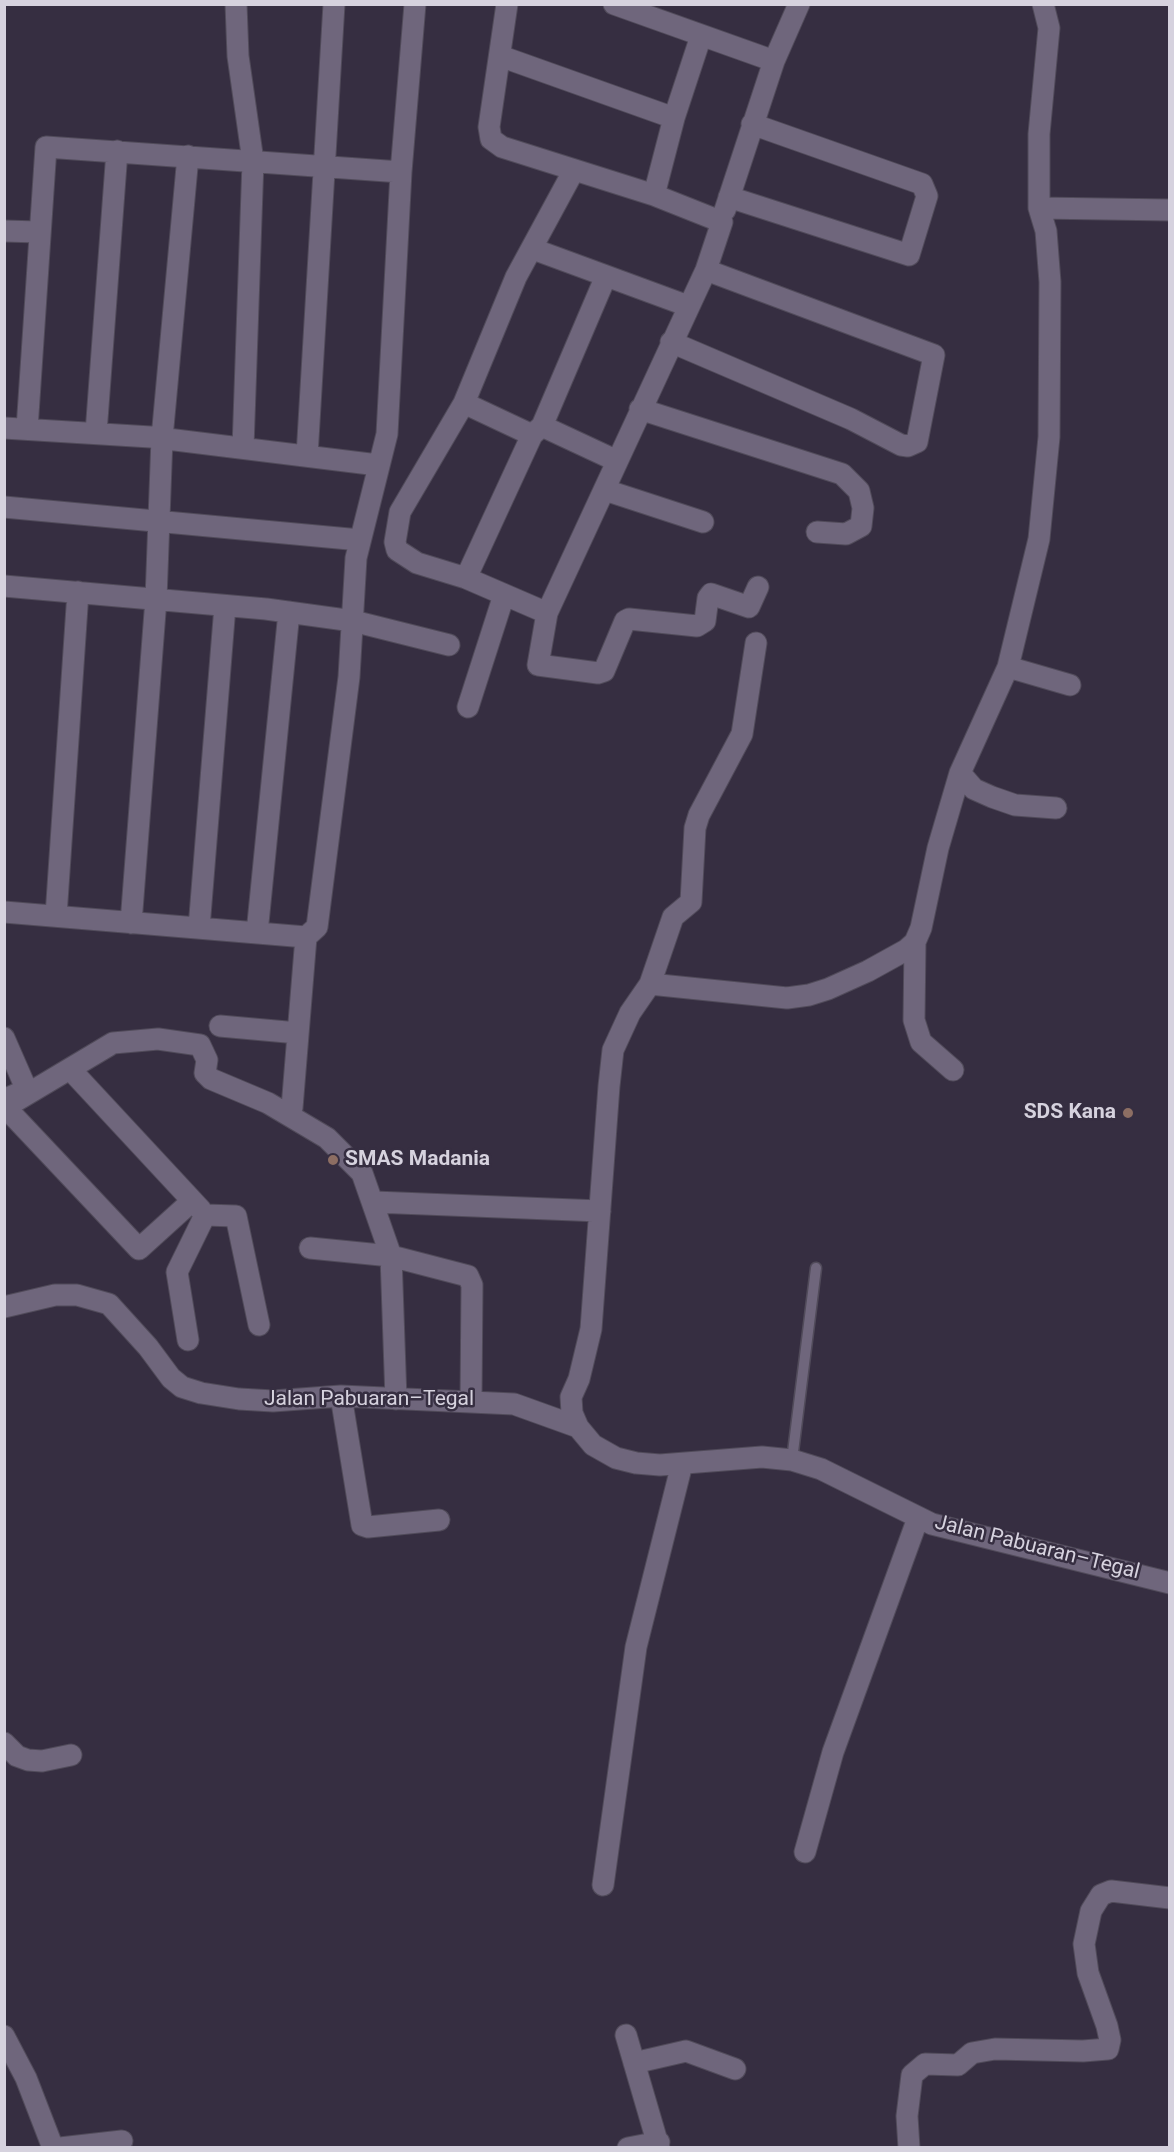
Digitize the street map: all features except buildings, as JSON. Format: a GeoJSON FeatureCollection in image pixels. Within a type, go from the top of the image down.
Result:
{"type":"FeatureCollection","features":[{"type":"Feature","properties":{"kind":"street"},"geometry":{"type":"LineString","coordinates":[[236,4],[238,56],[252,161],[243,448]]}},
{"type":"Feature","properties":{"kind":"street"},"geometry":{"type":"LineString","coordinates":[[307,456],[322,166],[334,4]]}},
{"type":"Feature","properties":{"kind":"street"},"geometry":{"type":"LineString","coordinates":[[4,912],[306,937],[313,933],[320,919],[354,621],[356,558],[387,434],[401,172],[415,4]]}},
{"type":"Feature","properties":{"kind":"street"},"geometry":{"type":"LineString","coordinates":[[507,4],[489,127],[491,139],[502,147],[654,195],[722,222]]}},
{"type":"Feature","properties":{"kind":"street"},"geometry":{"type":"LineString","coordinates":[[614,4],[774,61]]}},
{"type":"Feature","properties":{"kind":"street"},"geometry":{"type":"LineString","coordinates":[[758,587],[749,607],[711,594],[708,598],[705,621],[698,626],[629,619],[625,621],[604,671],[598,673],[538,665],[548,613],[706,270],[774,61],[799,4]]}},
{"type":"Feature","properties":{"kind":"street"},"geometry":{"type":"LineString","coordinates":[[650,984],[786,998],[809,995],[868,971],[906,951],[915,942],[921,928],[938,848],[960,773],[1008,667],[1039,539],[1049,437],[1050,282],[1046,231],[1039,208],[1039,134],[1049,28],[1043,4]]}},
{"type":"Feature","properties":{"kind":"street"},"geometry":{"type":"LineString","coordinates":[[654,195],[674,118],[701,36]]}},
{"type":"Feature","properties":{"kind":"street"},"geometry":{"type":"LineString","coordinates":[[500,56],[674,118]]}},
{"type":"Feature","properties":{"kind":"street"},"geometry":{"type":"LineString","coordinates":[[729,197],[909,255],[927,196],[922,184],[752,124]]}},
{"type":"Feature","properties":{"kind":"street"},"geometry":{"type":"LineString","coordinates":[[27,429],[45,149],[52,146],[401,172]]}},
{"type":"Feature","properties":{"kind":"street"},"geometry":{"type":"LineString","coordinates":[[96,433],[117,151]]}},
{"type":"Feature","properties":{"kind":"street"},"geometry":{"type":"LineString","coordinates":[[131,923],[161,521],[162,438],[188,156]]}},
{"type":"Feature","properties":{"kind":"street"},"geometry":{"type":"LineString","coordinates":[[548,613],[466,578],[417,563],[397,550],[395,542],[400,512],[464,403],[516,277],[574,170]]}},
{"type":"Feature","properties":{"kind":"street"},"geometry":{"type":"LineString","coordinates":[[1039,208],[1170,210]]}},
{"type":"Feature","properties":{"kind":"street"},"geometry":{"type":"LineString","coordinates":[[4,231],[39,232]]}},
{"type":"Feature","properties":{"kind":"street"},"geometry":{"type":"LineString","coordinates":[[533,249],[688,306]]}},
{"type":"Feature","properties":{"kind":"street"},"geometry":{"type":"LineString","coordinates":[[671,342],[851,419],[901,445],[909,446],[917,442],[934,355],[706,270]]}},
{"type":"Feature","properties":{"kind":"street"},"geometry":{"type":"LineString","coordinates":[[466,578],[537,431],[606,276]]}},
{"type":"Feature","properties":{"kind":"street"},"geometry":{"type":"LineString","coordinates":[[464,403],[617,462]]}},
{"type":"Feature","properties":{"kind":"street"},"geometry":{"type":"LineString","coordinates":[[640,409],[842,474],[859,491],[863,508],[861,526],[846,534],[817,532]]}},
{"type":"Feature","properties":{"kind":"street"},"geometry":{"type":"LineString","coordinates":[[4,428],[162,438],[378,465]]}},
{"type":"Feature","properties":{"kind":"street"},"geometry":{"type":"LineString","coordinates":[[605,490],[703,522]]}},
{"type":"Feature","properties":{"kind":"street"},"geometry":{"type":"LineString","coordinates":[[4,507],[360,540]]}},
{"type":"Feature","properties":{"kind":"street"},"geometry":{"type":"LineString","coordinates":[[4,586],[289,612],[354,621],[449,645]]}},
{"type":"Feature","properties":{"kind":"street"},"geometry":{"type":"LineString","coordinates":[[56,916],[78,592]]}},
{"type":"Feature","properties":{"kind":"street"},"geometry":{"type":"LineString","coordinates":[[468,706],[504,595]]}},
{"type":"Feature","properties":{"kind":"street"},"geometry":{"type":"LineString","coordinates":[[200,928],[225,606]]}},
{"type":"Feature","properties":{"kind":"street"},"geometry":{"type":"LineString","coordinates":[[257,933],[289,612]]}},
{"type":"Feature","properties":{"kind":"street"},"geometry":{"type":"LineString","coordinates":[[578,1427],[572,1413],[571,1397],[579,1379],[591,1329],[613,1050],[630,1013],[650,984],[672,917],[691,902],[695,828],[704,801],[728,764],[742,734],[756,644]]}},
{"type":"Feature","properties":{"kind":"street"},"geometry":{"type":"LineString","coordinates":[[1008,667],[1070,685]]}},
{"type":"Feature","properties":{"kind":"street"},"geometry":{"type":"LineString","coordinates":[[960,773],[974,789],[992,797],[1015,805],[1056,808]]}},
{"type":"Feature","properties":{"kind":"street"},"geometry":{"type":"LineString","coordinates":[[292,1108],[306,937]]}},
{"type":"Feature","properties":{"kind":"street"},"geometry":{"type":"LineString","coordinates":[[915,942],[914,1020],[921,1042],[952,1070]]}},
{"type":"Feature","properties":{"kind":"street"},"geometry":{"type":"LineString","coordinates":[[220,1026],[298,1033]]}},
{"type":"Feature","properties":{"kind":"street"},"geometry":{"type":"LineString","coordinates":[[4,1038],[25,1086],[5,1105]]}},
{"type":"Feature","properties":{"kind":"street"},"geometry":{"type":"LineString","coordinates":[[5,1105],[113,1043],[158,1040],[200,1045],[207,1059],[206,1073],[212,1079],[268,1103],[327,1138],[362,1173],[391,1256],[396,1399]]}},
{"type":"Feature","properties":{"kind":"street"},"geometry":{"type":"LineString","coordinates":[[70,1069],[199,1208],[236,1216],[259,1325]]}},
{"type":"Feature","properties":{"kind":"street"},"geometry":{"type":"LineString","coordinates":[[5,1105],[140,1250],[199,1208]]}},
{"type":"Feature","properties":{"kind":"street"},"geometry":{"type":"LineString","coordinates":[[374,1202],[600,1211]]}},
{"type":"Feature","properties":{"kind":"street"},"geometry":{"type":"LineString","coordinates":[[188,1340],[177,1272],[199,1208]]}},
{"type":"Feature","properties":{"kind":"street"},"geometry":{"type":"LineString","coordinates":[[310,1248],[391,1256],[468,1276],[472,1285],[471,1400]]}},
{"type":"Feature","properties":{"kind":"street","name":"Jalan Pabuaran–Tegal"},"geometry":{"type":"LineString","coordinates":[[4,1307],[55,1295],[77,1294],[109,1304],[148,1347],[171,1378],[182,1387],[201,1393],[238,1399],[273,1401],[341,1396],[471,1400],[514,1404],[578,1427],[593,1445],[616,1458],[636,1463],[682,1464],[762,1457],[792,1460],[821,1469],[918,1518],[976,1536],[1048,1551],[1170,1583]]}},
{"type":"Feature","properties":{"kind":"street"},"geometry":{"type":"LineString","coordinates":[[341,1396],[362,1525],[368,1527],[440,1520]]}},
{"type":"Feature","properties":{"kind":"street"},"geometry":{"type":"LineString","coordinates":[[603,1885],[636,1647],[682,1464]]}},
{"type":"Feature","properties":{"kind":"street"},"geometry":{"type":"LineString","coordinates":[[805,1852],[832,1752],[918,1518]]}},
{"type":"Feature","properties":{"kind":"street"},"geometry":{"type":"LineString","coordinates":[[4,1743],[17,1756],[28,1760],[42,1761],[71,1755]]}},
{"type":"Feature","properties":{"kind":"street"},"geometry":{"type":"LineString","coordinates":[[909,2148],[907,2116],[912,2075],[925,2064],[958,2065],[972,2053],[995,2049],[1083,2051],[1108,2049],[1110,2040],[1107,2026],[1088,1973],[1085,1954],[1084,1944],[1091,1911],[1101,1895],[1111,1891],[1170,1898]]}},
{"type":"Feature","properties":{"kind":"street"},"geometry":{"type":"LineString","coordinates":[[626,2035],[659,2145],[628,2148]]}},
{"type":"Feature","properties":{"kind":"street"},"geometry":{"type":"LineString","coordinates":[[4,2036],[26,2078],[53,2148]]}},
{"type":"Feature","properties":{"kind":"street"},"geometry":{"type":"LineString","coordinates":[[634,2063],[686,2051],[735,2069]]}},
{"type":"Feature","properties":{"kind":"street"},"geometry":{"type":"LineString","coordinates":[[60,2148],[122,2141]]}},
{"type":"Feature","properties":{"kind":"lane"},"geometry":{"type":"LineString","coordinates":[[792,1460],[816,1268]]}},
{"type":"Feature","properties":{"kind":"place","name":"SDS Kana"},"geometry":{"type":"Point","coordinates":[1128,1113]}},
{"type":"Feature","properties":{"kind":"place","name":"SMAS Madania"},"geometry":{"type":"Point","coordinates":[333,1160]}}]}
